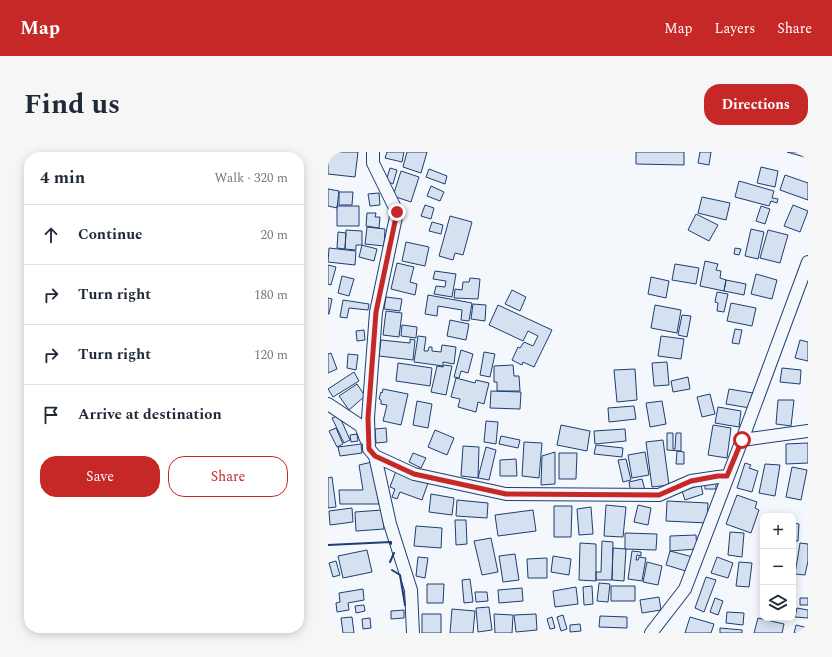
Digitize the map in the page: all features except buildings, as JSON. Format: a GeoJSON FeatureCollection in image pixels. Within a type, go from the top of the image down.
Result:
{"type":"FeatureCollection","features":[{"type":"Feature","properties":{"kind":"street"},"geometry":{"type":"LineString","coordinates":[[373,152],[372,163],[397,212],[376,312],[368,418],[372,453],[390,524],[411,590],[413,633]]}},
{"type":"Feature","properties":{"kind":"street"},"geometry":{"type":"LineString","coordinates":[[651,633],[685,589],[808,262]]}},
{"type":"Feature","properties":{"kind":"street"},"geometry":{"type":"LineString","coordinates":[[328,404],[361,426],[372,453],[414,474],[506,494],[659,495],[691,481],[718,476],[727,476]]}},
{"type":"Feature","properties":{"kind":"street"},"geometry":{"type":"LineString","coordinates":[[742,440],[808,431]]}},
{"type":"Feature","properties":{"kind":"wall"},"geometry":{"type":"LineString","coordinates":[[328,545],[391,542],[391,544]]}},
{"type":"Feature","properties":{"kind":"wall"},"geometry":{"type":"LineString","coordinates":[[390,562],[394,553]]}},
{"type":"Feature","properties":{"kind":"wall"},"geometry":{"type":"LineString","coordinates":[[392,570],[400,575],[405,605]]}},
{"type":"Feature","properties":{"kind":"route"},"geometry":{"type":"LineString","coordinates":[[397,212],[376,312],[368,418],[369,449],[375,456],[414,474],[506,494],[659,495],[691,481],[718,476],[727,476],[742,440]]}}]}
